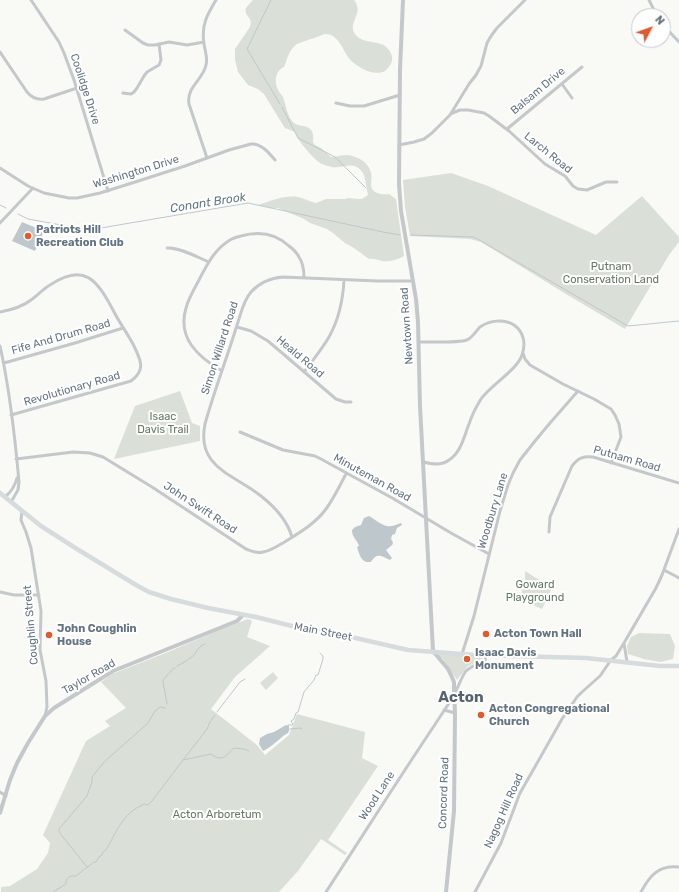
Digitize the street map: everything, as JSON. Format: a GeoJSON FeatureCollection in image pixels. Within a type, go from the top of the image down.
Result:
{"type":"FeatureCollection","features":[{"type":"Feature","properties":{"kind":"main road","name":"Main Street"},"geometry":{"type":"LineString","coordinates":[[0,493],[41,526],[71,546],[149,592],[170,599],[408,650],[462,654],[586,658],[660,666],[679,666]]}},
{"type":"Feature","properties":{"kind":"street","name":"Coolidge Drive"},"geometry":{"type":"LineString","coordinates":[[31,0],[63,49],[108,191]]}},
{"type":"Feature","properties":{"kind":"street"},"geometry":{"type":"LineString","coordinates":[[207,158],[189,100],[189,95],[204,72],[206,66],[207,59],[203,31],[205,19],[216,0]]}},
{"type":"Feature","properties":{"kind":"street","name":"Newtown Road"},"geometry":{"type":"LineString","coordinates":[[403,0],[400,70],[399,184],[400,201],[417,314],[420,406],[433,652]]}},
{"type":"Feature","properties":{"kind":"street"},"geometry":{"type":"LineString","coordinates":[[399,145],[424,139],[450,115],[468,84],[476,75],[481,66],[487,43],[491,36],[525,0]]}},
{"type":"Feature","properties":{"kind":"street"},"geometry":{"type":"LineString","coordinates":[[125,30],[146,44],[151,45],[169,42],[187,45],[204,42]]}},
{"type":"Feature","properties":{"kind":"street"},"geometry":{"type":"LineString","coordinates":[[671,34],[679,42]]}},
{"type":"Feature","properties":{"kind":"street"},"geometry":{"type":"LineString","coordinates":[[123,93],[131,94],[134,92],[147,72],[159,65],[161,60],[158,44]]}},
{"type":"Feature","properties":{"kind":"street"},"geometry":{"type":"LineString","coordinates":[[0,52],[32,97],[40,100],[76,88]]}},
{"type":"Feature","properties":{"kind":"street","name":"Balsam Drive"},"geometry":{"type":"LineString","coordinates":[[507,129],[582,67]]}},
{"type":"Feature","properties":{"kind":"street"},"geometry":{"type":"LineString","coordinates":[[562,84],[572,98]]}},
{"type":"Feature","properties":{"kind":"street"},"geometry":{"type":"LineString","coordinates":[[336,103],[350,106],[364,106],[400,95]]}},
{"type":"Feature","properties":{"kind":"street","name":"Larch Road"},"geometry":{"type":"LineString","coordinates":[[450,115],[460,110],[484,113],[507,129],[545,164],[563,175],[573,186],[578,189],[587,190],[606,182],[617,182]]}},
{"type":"Feature","properties":{"kind":"street","name":"Washington Drive"},"geometry":{"type":"LineString","coordinates":[[0,168],[44,193],[77,198],[108,191],[229,150],[255,144],[262,147],[275,160]]}},
{"type":"Feature","properties":{"kind":"street"},"geometry":{"type":"LineString","coordinates":[[0,223],[33,188]]}},
{"type":"Feature","properties":{"kind":"street"},"geometry":{"type":"LineString","coordinates":[[222,370],[208,362],[195,351],[188,339],[184,327],[186,307],[189,298],[217,250],[231,239],[250,233],[268,234],[285,242],[295,251],[302,263],[304,278]]}},
{"type":"Feature","properties":{"kind":"street"},"geometry":{"type":"LineString","coordinates":[[167,248],[187,253],[209,262]]}},
{"type":"Feature","properties":{"kind":"street","name":"Revolutionary Road"},"geometry":{"type":"LineString","coordinates":[[0,312],[7,311],[26,303],[49,285],[65,276],[77,274],[88,277],[100,287],[140,358],[141,363],[138,375],[131,381],[12,416]]}},
{"type":"Feature","properties":{"kind":"street","name":"Simon Willard Road"},"geometry":{"type":"LineString","coordinates":[[292,537],[289,528],[276,510],[260,495],[218,468],[210,460],[204,448],[203,437],[205,424],[237,327],[243,304],[251,291],[264,281],[273,278],[284,277],[413,281]]}},
{"type":"Feature","properties":{"kind":"street"},"geometry":{"type":"LineString","coordinates":[[304,372],[325,343],[336,322],[343,297],[344,280]]}},
{"type":"Feature","properties":{"kind":"street"},"geometry":{"type":"LineString","coordinates":[[419,342],[468,339],[473,336],[480,327],[487,323],[496,321],[503,321],[517,327],[522,334],[524,341],[522,357],[516,365],[483,397],[474,410],[459,449],[453,457],[443,463],[434,465],[423,462]]}},
{"type":"Feature","properties":{"kind":"street","name":"Heald Road"},"geometry":{"type":"LineString","coordinates":[[237,327],[251,331],[268,341],[336,399],[351,402]]}},
{"type":"Feature","properties":{"kind":"street","name":"Fife And Drum Road"},"geometry":{"type":"LineString","coordinates":[[4,363],[123,328]]}},
{"type":"Feature","properties":{"kind":"street"},"geometry":{"type":"LineString","coordinates":[[0,346],[12,416],[18,472],[18,490],[11,502]]}},
{"type":"Feature","properties":{"kind":"street"},"geometry":{"type":"LineString","coordinates":[[523,353],[525,359],[530,365],[607,406],[611,410],[619,424],[621,437],[611,463]]}},
{"type":"Feature","properties":{"kind":"street","name":"Woodbury Lane"},"geometry":{"type":"LineString","coordinates":[[462,654],[474,616],[505,495],[513,473],[520,460],[578,391]]}},
{"type":"Feature","properties":{"kind":"street","name":"Minuteman Road"},"geometry":{"type":"LineString","coordinates":[[240,432],[283,450],[315,456],[394,499],[489,554]]}},
{"type":"Feature","properties":{"kind":"street","name":"John Swift Road"},"geometry":{"type":"LineString","coordinates":[[16,459],[73,452],[95,454],[103,457],[252,552],[263,552],[272,549],[314,523],[326,510],[346,474]]}},
{"type":"Feature","properties":{"kind":"street","name":"Putnam Road"},"geometry":{"type":"LineString","coordinates":[[549,532],[550,517],[574,463],[585,456],[593,457],[679,483]]}},
{"type":"Feature","properties":{"kind":"street"},"geometry":{"type":"LineString","coordinates":[[5,496],[9,494],[13,488],[17,480],[18,472]]}},
{"type":"Feature","properties":{"kind":"street","name":"Coughlin Street"},"geometry":{"type":"LineString","coordinates":[[22,511],[21,520],[31,548],[41,611],[40,650],[46,681],[47,707],[45,716]]}},
{"type":"Feature","properties":{"kind":"street","name":"Nagog Hill Road"},"geometry":{"type":"LineString","coordinates":[[475,892],[500,843],[520,793],[562,719],[577,697],[600,676],[624,643],[656,588],[679,529]]}},
{"type":"Feature","properties":{"kind":"street"},"geometry":{"type":"LineString","coordinates":[[664,570],[679,578]]}},
{"type":"Feature","properties":{"kind":"street"},"geometry":{"type":"LineString","coordinates":[[0,592],[14,595],[39,595]]}},
{"type":"Feature","properties":{"kind":"street","name":"Taylor Road"},"geometry":{"type":"LineString","coordinates":[[0,813],[17,763],[45,716],[54,708],[113,671],[237,620],[243,615]]}},
{"type":"Feature","properties":{"kind":"street"},"geometry":{"type":"LineString","coordinates":[[624,643],[627,662]]}},
{"type":"Feature","properties":{"kind":"street","name":"Concord Road"},"geometry":{"type":"LineString","coordinates":[[433,652],[448,669],[454,682],[455,694],[454,811],[446,892]]}},
{"type":"Feature","properties":{"kind":"street","name":"Concord Road"},"geometry":{"type":"LineString","coordinates":[[455,694],[464,674],[471,667],[485,661],[486,655]]}},
{"type":"Feature","properties":{"kind":"street","name":"Wood Lane"},"geometry":{"type":"LineString","coordinates":[[326,892],[455,694]]}},
{"type":"Feature","properties":{"kind":"street"},"geometry":{"type":"LineString","coordinates":[[444,710],[455,713]]}},
{"type":"Feature","properties":{"kind":"street"},"geometry":{"type":"LineString","coordinates":[[0,792],[6,796]]}},
{"type":"Feature","properties":{"kind":"street"},"geometry":{"type":"LineString","coordinates":[[641,892],[651,877],[659,870],[668,867],[679,867]]}},
{"type":"Feature","properties":{"kind":"green space"},"geometry":{"type":"Polygon","coordinates":[[[253,0],[354,0],[358,9],[353,25],[355,34],[363,40],[386,46],[391,53],[392,62],[386,70],[379,73],[367,71],[348,57],[339,42],[333,36],[325,34],[294,46],[284,67],[277,74],[276,81],[278,90],[283,97],[290,118],[294,123],[305,126],[311,130],[315,145],[331,157],[347,155],[362,160],[370,169],[372,189],[381,194],[389,194],[396,199],[404,256],[396,260],[388,261],[369,259],[327,229],[278,208],[258,205],[288,197],[298,197],[316,203],[326,199],[362,199],[368,195],[364,175],[360,169],[352,165],[332,167],[320,163],[303,145],[295,132],[285,128],[264,94],[258,89],[248,85],[238,72],[235,60],[235,49],[250,27],[251,21],[245,11],[253,0]]]}},
{"type":"Feature","properties":{"kind":"green space","name":"Putnam Conservation Land"},"geometry":{"type":"Polygon","coordinates":[[[451,173],[488,186],[596,235],[642,196],[679,237],[679,242],[669,255],[625,329],[481,242],[470,239],[410,236],[405,207],[403,180],[451,173]]]}},
{"type":"Feature","properties":{"kind":"green space","name":"Isaac Davis Trail"},"geometry":{"type":"Polygon","coordinates":[[[180,391],[192,423],[200,426],[200,441],[114,459],[135,406],[180,391]]]}},
{"type":"Feature","properties":{"kind":"green space","name":"Goward Playground"},"geometry":{"type":"Polygon","coordinates":[[[525,571],[552,588],[542,609],[531,604],[519,602],[525,580],[525,571]]]}},
{"type":"Feature","properties":{"kind":"green space","name":"Acton Arboretum"},"geometry":{"type":"Polygon","coordinates":[[[248,619],[252,621],[247,637],[270,646],[235,677],[211,709],[257,745],[265,755],[289,735],[297,714],[365,732],[362,758],[378,766],[328,840],[347,853],[345,855],[321,839],[298,871],[279,892],[1,892],[1,887],[10,886],[37,869],[48,853],[50,843],[43,835],[86,741],[110,726],[105,721],[126,708],[101,682],[112,674],[248,619]]]}},
{"type":"Feature","properties":{"kind":"green space"},"geometry":{"type":"Polygon","coordinates":[[[639,633],[670,634],[675,646],[673,659],[660,662],[628,654],[627,646],[631,637],[639,633]]]}},
{"type":"Feature","properties":{"kind":"green space"},"geometry":{"type":"Polygon","coordinates":[[[435,653],[483,656],[483,660],[468,666],[457,680],[443,659],[435,653]]]}},
{"type":"Feature","properties":{"kind":"green space"},"geometry":{"type":"Polygon","coordinates":[[[273,672],[278,678],[266,690],[260,683],[273,672]]]}},
{"type":"Feature","properties":{"kind":"shaded area","name":"Patriots Hill Recreation Club"},"geometry":{"type":"Polygon","coordinates":[[[22,222],[44,231],[35,251],[12,241],[22,222]]]}},
{"type":"Feature","properties":{"kind":"shaded area"},"geometry":{"type":"Polygon","coordinates":[[[369,516],[385,526],[392,526],[401,523],[402,525],[397,528],[395,534],[392,535],[391,539],[393,544],[386,550],[392,558],[390,560],[382,556],[377,556],[371,562],[366,562],[360,556],[357,547],[359,546],[352,530],[361,525],[364,518],[369,516]]]}},
{"type":"Feature","properties":{"kind":"shaded area"},"geometry":{"type":"Polygon","coordinates":[[[286,725],[289,726],[288,733],[271,747],[263,751],[259,744],[260,738],[286,725]]]}},
{"type":"Feature","properties":{"kind":"waterway"},"geometry":{"type":"LineString","coordinates":[[271,0],[247,49],[280,104]]}},
{"type":"Feature","properties":{"kind":"waterway"},"geometry":{"type":"LineString","coordinates":[[282,107],[298,138],[335,157],[366,188]]}},
{"type":"Feature","properties":{"kind":"waterway","name":"Conant Brook"},"geometry":{"type":"LineString","coordinates":[[18,214],[28,219],[89,230],[248,203],[400,235]]}},
{"type":"Feature","properties":{"kind":"waterway","name":"Conant Brook"},"geometry":{"type":"LineString","coordinates":[[0,205],[6,208]]}},
{"type":"Feature","properties":{"kind":"waterway","name":"Conant Brook"},"geometry":{"type":"LineString","coordinates":[[411,235],[474,237],[628,326],[679,321]]}},
{"type":"Feature","properties":{"kind":"waterway"},"geometry":{"type":"LineString","coordinates":[[177,666],[191,658],[198,649],[205,644]]}},
{"type":"Feature","properties":{"kind":"waterway"},"geometry":{"type":"LineString","coordinates":[[288,726],[293,724],[291,721],[298,712],[304,692],[314,680],[316,675],[318,675],[323,659],[323,656],[320,653]]}},
{"type":"Feature","properties":{"kind":"waterway"},"geometry":{"type":"LineString","coordinates":[[167,704],[163,680],[172,670]]}},
{"type":"Feature","properties":{"kind":"waterway"},"geometry":{"type":"LineString","coordinates":[[217,712],[240,682],[245,679]]}},
{"type":"Feature","properties":{"kind":"waterway"},"geometry":{"type":"LineString","coordinates":[[87,867],[59,832],[59,829],[87,796],[92,782],[92,777],[104,762],[148,723],[155,711],[160,707],[165,708]]}},
{"type":"Feature","properties":{"kind":"waterway"},"geometry":{"type":"LineString","coordinates":[[183,760],[207,729],[215,715]]}},
{"type":"Feature","properties":{"kind":"waterway"},"geometry":{"type":"LineString","coordinates":[[290,729],[302,729]]}},
{"type":"Feature","properties":{"kind":"waterway"},"geometry":{"type":"LineString","coordinates":[[53,892],[66,884],[66,880],[69,877],[76,876],[96,862],[106,850],[125,818],[144,804],[148,805],[183,760],[211,754],[221,758],[234,748],[249,751]]}},
{"type":"Feature","properties":{"kind":"place","name":"Patriots Hill Recreation Club"},"geometry":{"type":"Point","coordinates":[28,236]}},
{"type":"Feature","properties":{"kind":"place","name":"Acton Town Hall"},"geometry":{"type":"Point","coordinates":[486,634]}},
{"type":"Feature","properties":{"kind":"place","name":"John Coughlin House"},"geometry":{"type":"Point","coordinates":[49,635]}},
{"type":"Feature","properties":{"kind":"place","name":"Isaac Davis Monument"},"geometry":{"type":"Point","coordinates":[467,659]}},
{"type":"Feature","properties":{"kind":"place","name":"Acton Congregational Church"},"geometry":{"type":"Point","coordinates":[481,715]}},
{"type":"Feature","properties":{"kind":"district","name":"Acton"},"geometry":{"type":"Point","coordinates":[461,698]}}]}
